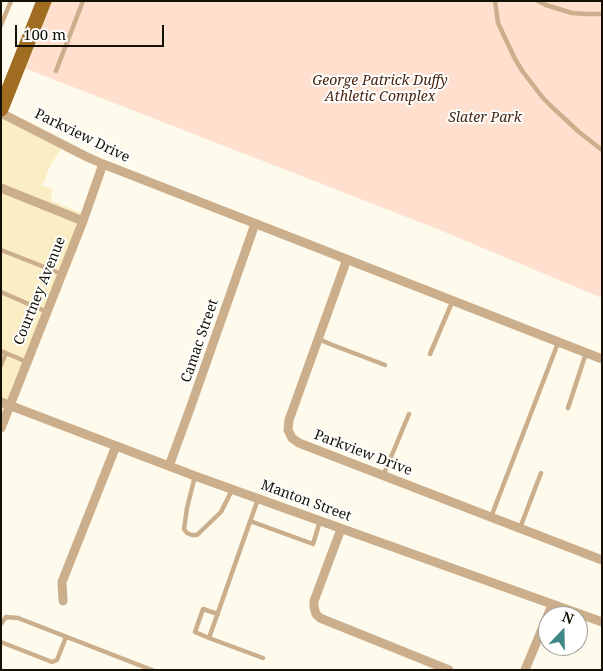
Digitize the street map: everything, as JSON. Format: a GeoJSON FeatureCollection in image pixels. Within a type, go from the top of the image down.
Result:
{"type":"FeatureCollection","features":[{"type":"Feature","properties":{"kind":"main road"},"geometry":{"type":"LineString","coordinates":[[1,109],[44,1]]}},
{"type":"Feature","properties":{"kind":"street","name":"Parkview Drive"},"geometry":{"type":"LineString","coordinates":[[1,113],[103,164],[602,359]]}},
{"type":"Feature","properties":{"kind":"street","name":"Courtney Avenue"},"geometry":{"type":"LineString","coordinates":[[1,428],[6,404],[27,362],[83,221],[103,164]]}},
{"type":"Feature","properties":{"kind":"street"},"geometry":{"type":"LineString","coordinates":[[2,190],[83,221]]}},
{"type":"Feature","properties":{"kind":"street","name":"Camac Street"},"geometry":{"type":"LineString","coordinates":[[168,466],[255,224]]}},
{"type":"Feature","properties":{"kind":"street","name":"Parkview Drive"},"geometry":{"type":"LineString","coordinates":[[347,259],[289,420],[288,430],[292,438],[299,443],[602,560]]}},
{"type":"Feature","properties":{"kind":"street","name":"Manton Street"},"geometry":{"type":"LineString","coordinates":[[6,404],[320,522],[602,622]]}},
{"type":"Feature","properties":{"kind":"street"},"geometry":{"type":"LineString","coordinates":[[63,601],[62,582],[116,446]]}},
{"type":"Feature","properties":{"kind":"street"},"geometry":{"type":"LineString","coordinates":[[341,529],[314,601],[316,614],[320,618],[449,670]]}},
{"type":"Feature","properties":{"kind":"street"},"geometry":{"type":"LineString","coordinates":[[525,670],[552,605]]}},
{"type":"Feature","properties":{"kind":"lane"},"geometry":{"type":"LineString","coordinates":[[1,25],[11,1]]}},
{"type":"Feature","properties":{"kind":"lane"},"geometry":{"type":"LineString","coordinates":[[56,71],[82,1]]}},
{"type":"Feature","properties":{"kind":"lane"},"geometry":{"type":"LineString","coordinates":[[495,1],[498,22],[523,72],[553,108],[578,132],[602,150]]}},
{"type":"Feature","properties":{"kind":"lane"},"geometry":{"type":"LineString","coordinates":[[538,1],[572,13],[602,14]]}},
{"type":"Feature","properties":{"kind":"lane"},"geometry":{"type":"LineString","coordinates":[[1,250],[62,274]]}},
{"type":"Feature","properties":{"kind":"lane"},"geometry":{"type":"LineString","coordinates":[[1,292],[47,312]]}},
{"type":"Feature","properties":{"kind":"lane"},"geometry":{"type":"LineString","coordinates":[[430,354],[453,300]]}},
{"type":"Feature","properties":{"kind":"lane"},"geometry":{"type":"LineString","coordinates":[[318,338],[385,365]]}},
{"type":"Feature","properties":{"kind":"lane"},"geometry":{"type":"LineString","coordinates":[[491,517],[558,341]]}},
{"type":"Feature","properties":{"kind":"lane"},"geometry":{"type":"LineString","coordinates":[[1,365],[4,352],[27,362]]}},
{"type":"Feature","properties":{"kind":"lane"},"geometry":{"type":"LineString","coordinates":[[568,408],[586,352]]}},
{"type":"Feature","properties":{"kind":"lane"},"geometry":{"type":"LineString","coordinates":[[383,476],[409,414]]}},
{"type":"Feature","properties":{"kind":"lane"},"geometry":{"type":"LineString","coordinates":[[520,528],[541,473]]}},
{"type":"Feature","properties":{"kind":"lane"},"geometry":{"type":"LineString","coordinates":[[195,476],[184,522],[184,529],[192,535],[197,535],[221,512],[232,489]]}},
{"type":"Feature","properties":{"kind":"lane"},"geometry":{"type":"LineString","coordinates":[[209,638],[258,499]]}},
{"type":"Feature","properties":{"kind":"lane"},"geometry":{"type":"LineString","coordinates":[[250,521],[313,544],[320,522]]}},
{"type":"Feature","properties":{"kind":"lane"},"geometry":{"type":"LineString","coordinates":[[218,614],[203,609],[195,632],[263,658]]}},
{"type":"Feature","properties":{"kind":"lane"},"geometry":{"type":"LineString","coordinates":[[1,624],[6,617],[18,618],[152,670]]}},
{"type":"Feature","properties":{"kind":"lane"},"geometry":{"type":"LineString","coordinates":[[1,642],[52,662],[56,660],[66,637]]}},
{"type":"Feature","properties":{"kind":"shaded area"},"geometry":{"type":"Polygon","coordinates":[[[1,116],[61,149],[51,164],[42,186],[52,188],[51,200],[54,202],[84,214],[1,424],[1,116]]]}},
{"type":"Feature","properties":{"kind":"green space","name":"Slater Park"},"geometry":{"type":"Polygon","coordinates":[[[44,1],[602,1],[602,298],[435,228],[19,66],[44,1]]]}},
{"type":"Feature","properties":{"kind":"park label","name":"George Patrick Duffy Athletic Complex"},"geometry":{"type":"Point","coordinates":[380,89]}}]}
